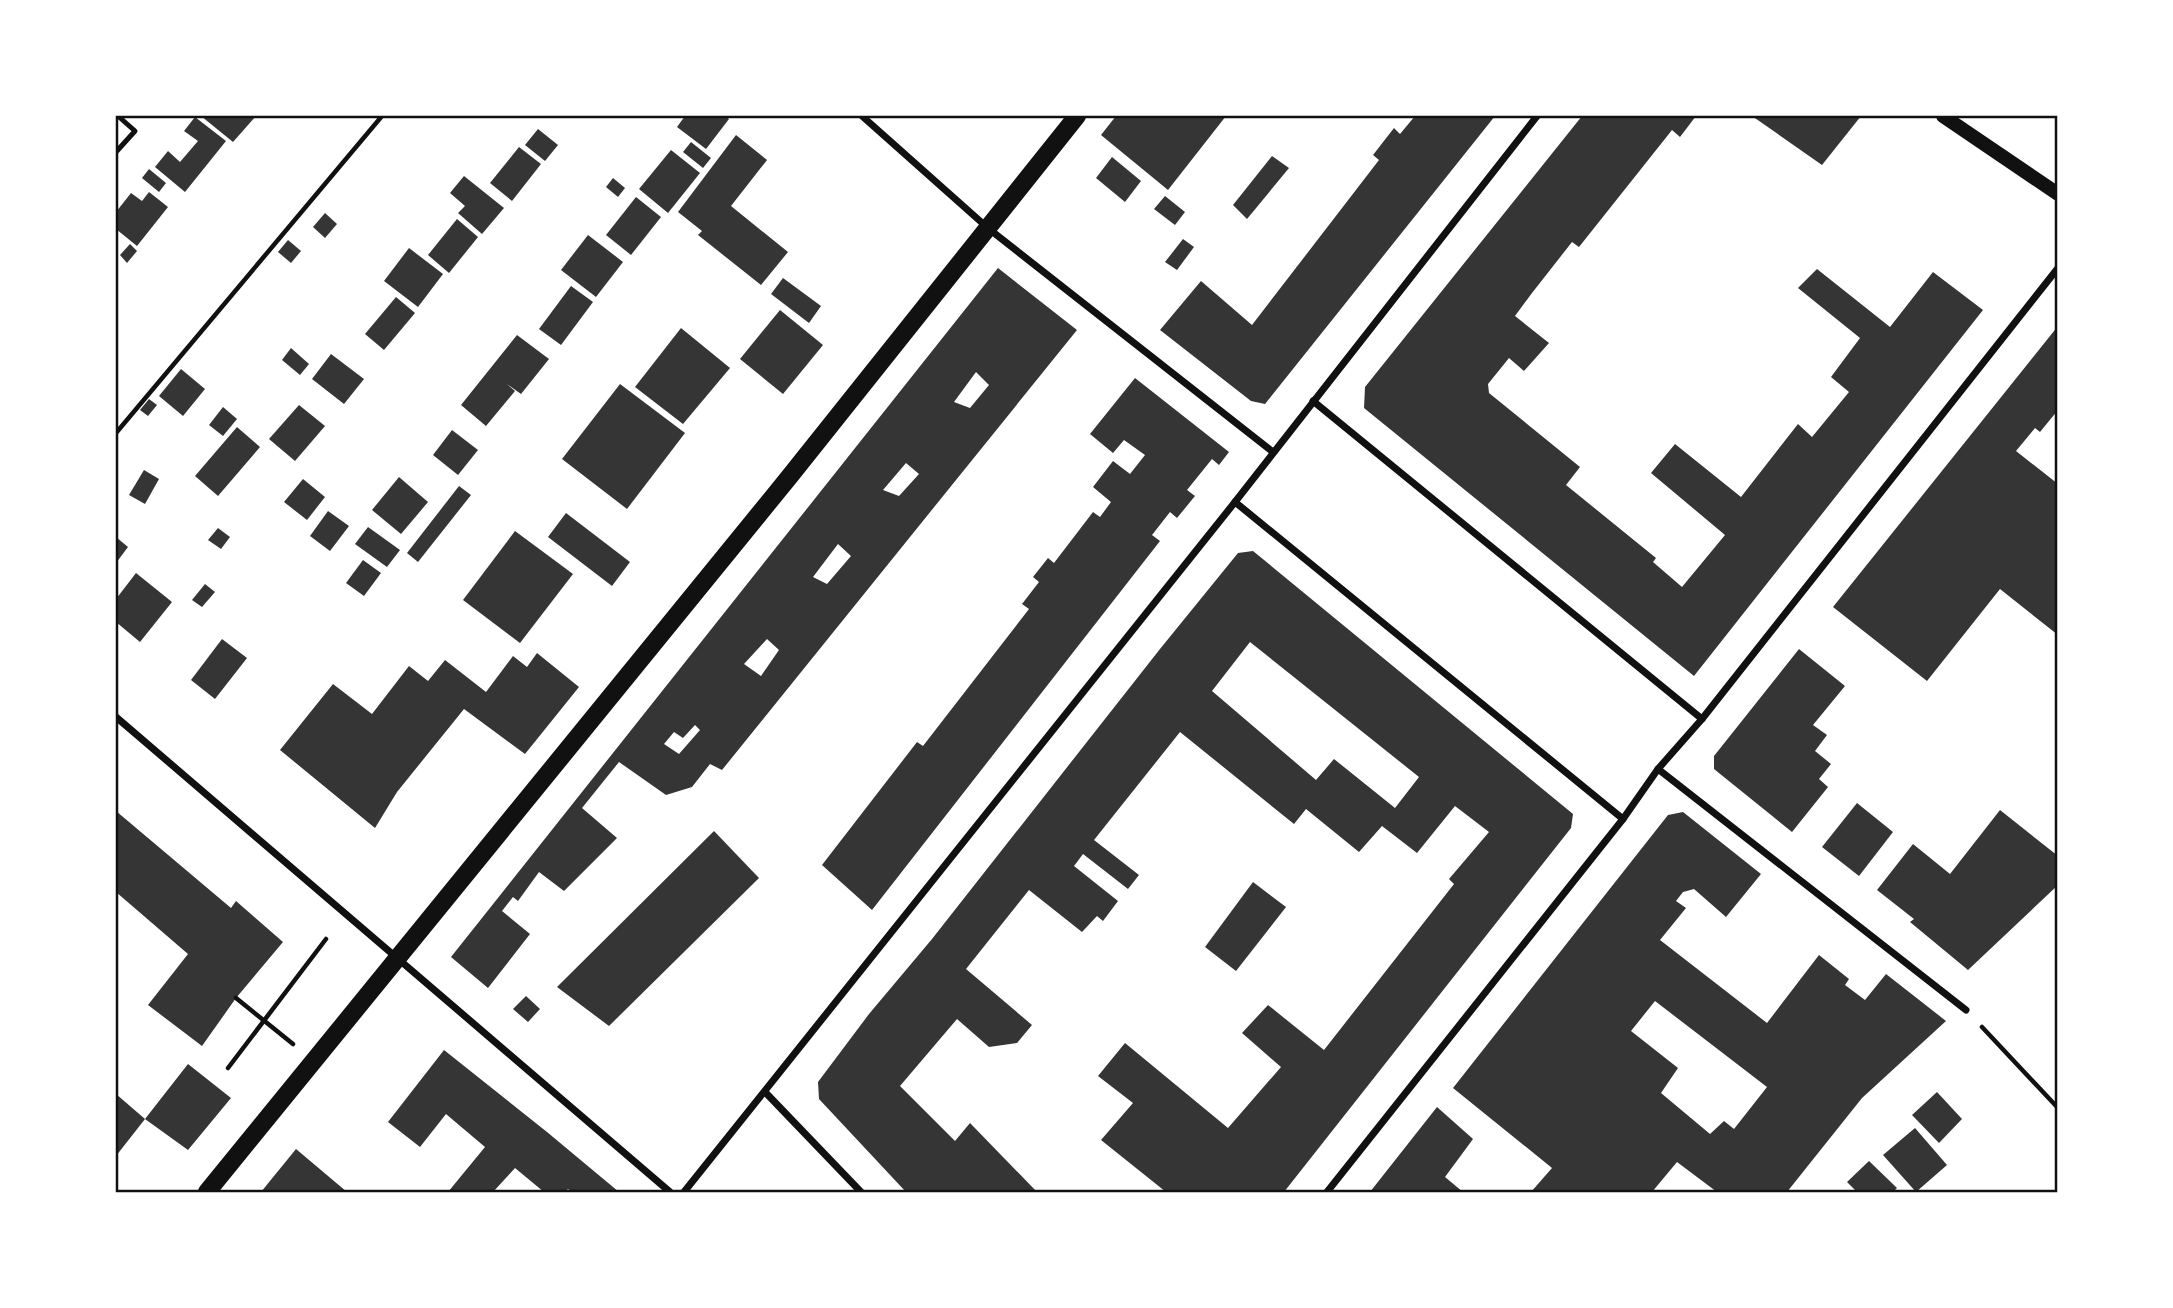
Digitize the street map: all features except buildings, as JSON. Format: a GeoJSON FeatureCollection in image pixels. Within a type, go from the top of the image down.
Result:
{"type":"FeatureCollection","features":[{"type":"Feature","properties":{"kind":"main road"},"geometry":{"type":"LineString","coordinates":[[208,1192],[989,229],[1077,116]]}},
{"type":"Feature","properties":{"kind":"main road"},"geometry":{"type":"LineString","coordinates":[[1943,116],[2057,194]]}},
{"type":"Feature","properties":{"kind":"street"},"geometry":{"type":"LineString","coordinates":[[862,116],[989,229],[1273,452]]}},
{"type":"Feature","properties":{"kind":"street"},"geometry":{"type":"LineString","coordinates":[[684,1192],[766,1093],[1235,502],[1537,116]]}},
{"type":"Feature","properties":{"kind":"street"},"geometry":{"type":"LineString","coordinates":[[1327,1192],[1623,818],[1658,769],[1702,719],[2057,268]]}},
{"type":"Feature","properties":{"kind":"street"},"geometry":{"type":"LineString","coordinates":[[1313,401],[1702,719]]}},
{"type":"Feature","properties":{"kind":"street"},"geometry":{"type":"LineString","coordinates":[[1235,502],[1623,818]]}},
{"type":"Feature","properties":{"kind":"street"},"geometry":{"type":"LineString","coordinates":[[116,717],[670,1192]]}},
{"type":"Feature","properties":{"kind":"street"},"geometry":{"type":"LineString","coordinates":[[1658,769],[1966,1010]]}},
{"type":"Feature","properties":{"kind":"street"},"geometry":{"type":"LineString","coordinates":[[766,1093],[861,1192]]}},
{"type":"Feature","properties":{"kind":"lane"},"geometry":{"type":"LineString","coordinates":[[116,152],[135,131],[118,116]]}},
{"type":"Feature","properties":{"kind":"path"},"geometry":{"type":"LineString","coordinates":[[116,433],[382,116]]}},
{"type":"Feature","properties":{"kind":"path"},"geometry":{"type":"LineString","coordinates":[[228,1069],[326,939]]}},
{"type":"Feature","properties":{"kind":"path"},"geometry":{"type":"LineString","coordinates":[[236,998],[298,1049]]}},
{"type":"Feature","properties":{"kind":"path"},"geometry":{"type":"LineString","coordinates":[[1966,1010],[2057,1108]]}}]}
